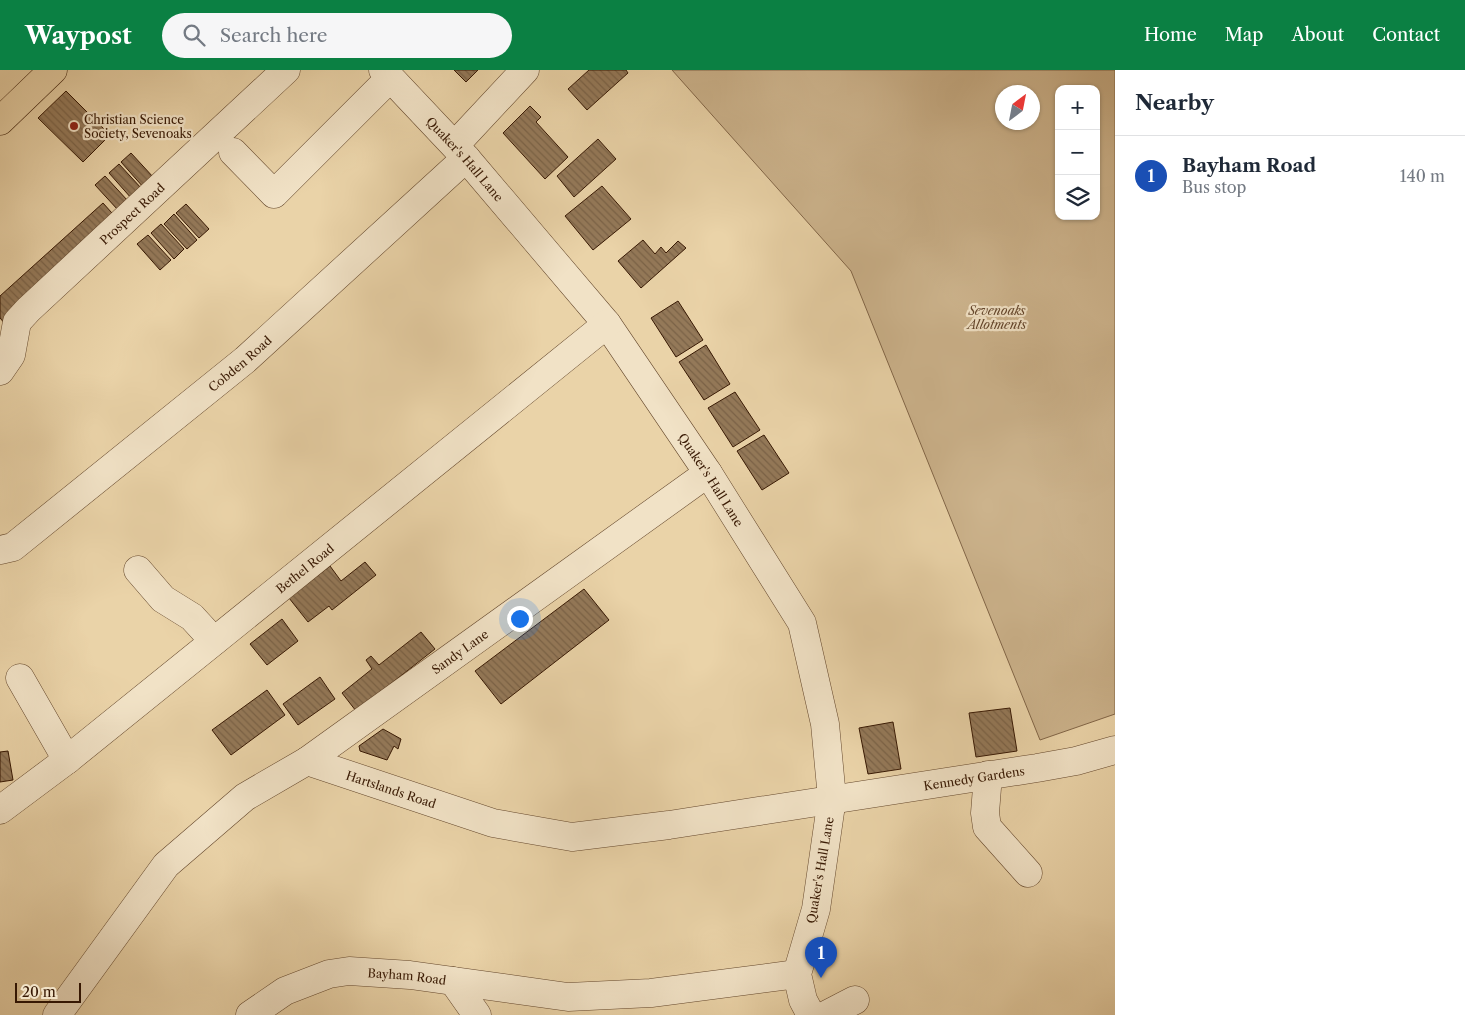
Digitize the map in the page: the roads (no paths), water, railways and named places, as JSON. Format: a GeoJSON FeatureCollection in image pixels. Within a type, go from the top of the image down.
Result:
{"type":"FeatureCollection","features":[{"type":"Feature","properties":{"kind":"main road"},"geometry":{"type":"LineString","coordinates":[[0,122],[53,70]]}},
{"type":"Feature","properties":{"kind":"street","name":"Prospect Road"},"geometry":{"type":"LineString","coordinates":[[0,371],[11,355],[12,340],[17,322],[28,310],[286,70]]}},
{"type":"Feature","properties":{"kind":"street","name":"Cobden Road"},"geometry":{"type":"LineString","coordinates":[[0,550],[13,547],[245,360],[460,151],[525,70]]}},
{"type":"Feature","properties":{"kind":"street","name":"Quaker's Hall Lane"},"geometry":{"type":"LineString","coordinates":[[387,74],[460,151],[607,324],[708,473],[802,622],[825,724],[832,798],[816,909],[797,974]]}},
{"type":"Feature","properties":{"kind":"street"},"geometry":{"type":"LineString","coordinates":[[233,152],[274,194],[387,74]]}},
{"type":"Feature","properties":{"kind":"street","name":"Bethel Road"},"geometry":{"type":"LineString","coordinates":[[0,810],[67,760],[214,640],[492,420],[607,324]]}},
{"type":"Feature","properties":{"kind":"street","name":"Sandy Lane"},"geometry":{"type":"LineString","coordinates":[[307,761],[708,473]]}},
{"type":"Feature","properties":{"kind":"street"},"geometry":{"type":"LineString","coordinates":[[138,570],[163,599],[192,617],[214,640]]}},
{"type":"Feature","properties":{"kind":"street"},"geometry":{"type":"LineString","coordinates":[[20,678],[67,760]]}},
{"type":"Feature","properties":{"kind":"street","name":"Kennedy Gardens"},"geometry":{"type":"LineString","coordinates":[[832,798],[1076,761],[1115,750]]}},
{"type":"Feature","properties":{"kind":"street"},"geometry":{"type":"LineString","coordinates":[[57,1015],[166,865],[245,797],[307,761]]}},
{"type":"Feature","properties":{"kind":"street","name":"Hartslands Road"},"geometry":{"type":"LineString","coordinates":[[307,761],[493,823],[572,838],[669,825],[832,798]]}},
{"type":"Feature","properties":{"kind":"street"},"geometry":{"type":"LineString","coordinates":[[988,775],[985,813],[987,827],[1028,873]]}},
{"type":"Feature","properties":{"kind":"street","name":"Bayham Road"},"geometry":{"type":"LineString","coordinates":[[250,1015],[285,991],[329,974],[349,971],[453,981],[568,996],[611,997],[651,994],[797,974]]}},
{"type":"Feature","properties":{"kind":"street"},"geometry":{"type":"LineString","coordinates":[[797,974],[804,1000],[811,1015]]}},
{"type":"Feature","properties":{"kind":"street"},"geometry":{"type":"LineString","coordinates":[[453,981],[477,1015]]}},
{"type":"Feature","properties":{"kind":"street"},"geometry":{"type":"LineString","coordinates":[[826,1015],[856,1000]]}},
{"type":"Feature","properties":{"kind":"place","name":"Christian Science Society, Sevenoaks"},"geometry":{"type":"Point","coordinates":[74,126]}},
{"type":"Feature","properties":{"kind":"place","name":"Bayham Road"},"geometry":{"type":"Point","coordinates":[821,978]}},
{"type":"Feature","properties":{"kind":"park label","name":"Sevenoaks Allotments"},"geometry":{"type":"Point","coordinates":[997,317]}}]}
